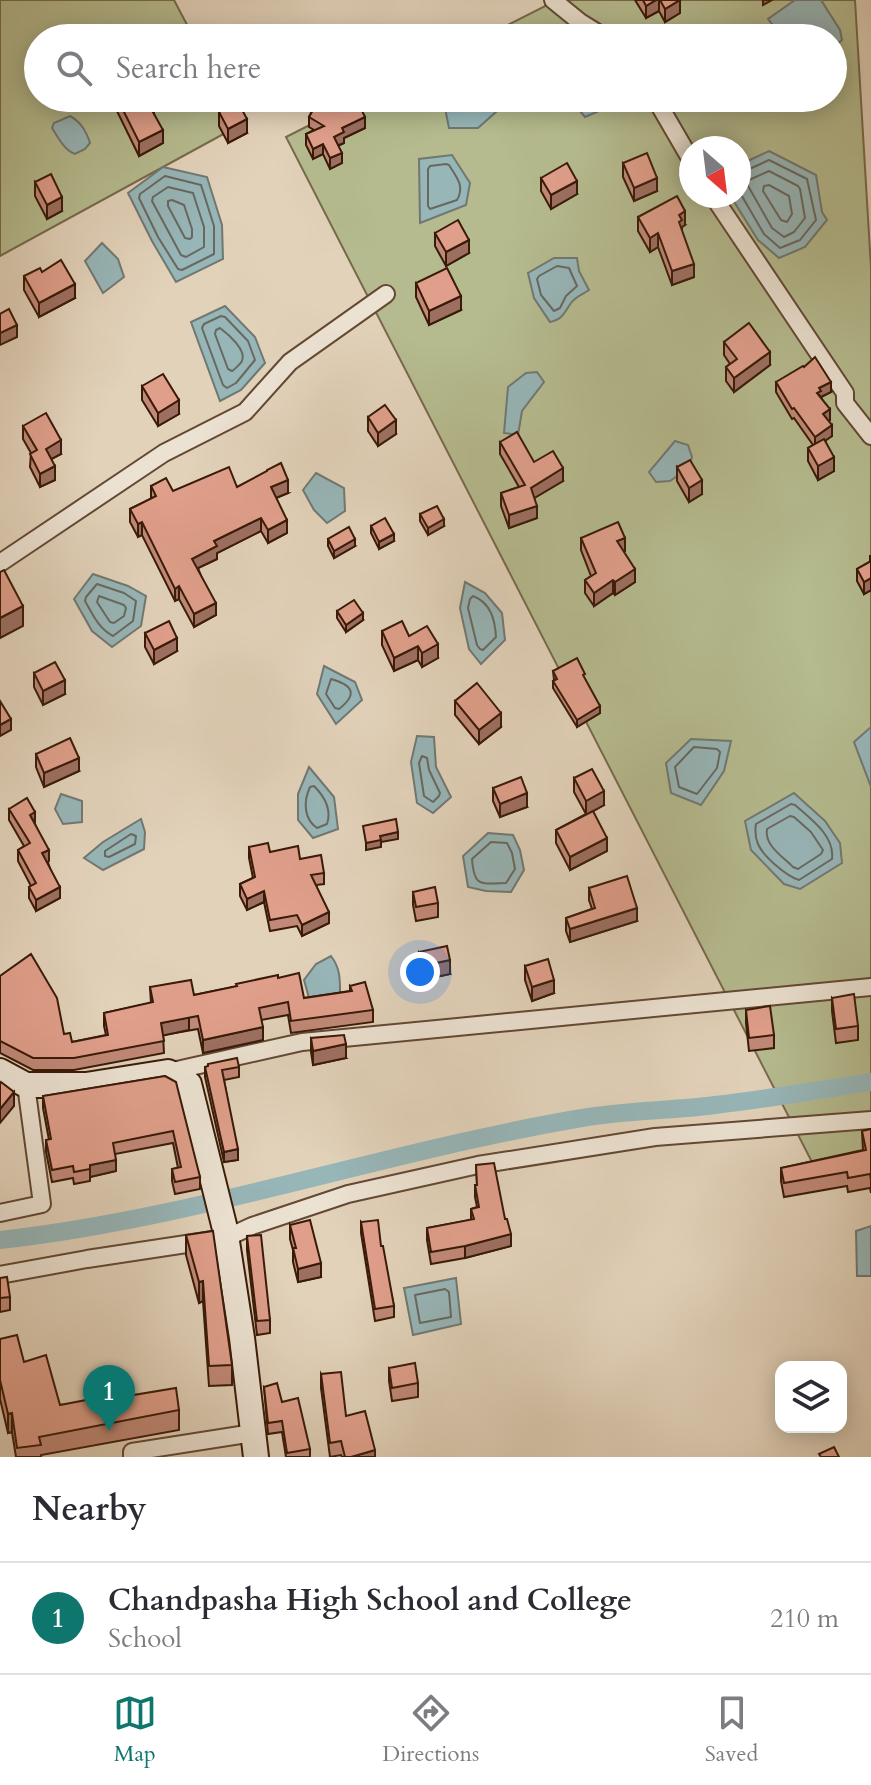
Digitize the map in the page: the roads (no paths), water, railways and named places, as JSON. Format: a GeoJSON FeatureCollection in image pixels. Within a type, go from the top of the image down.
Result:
{"type":"FeatureCollection","features":[{"type":"Feature","properties":{"kind":"street"},"geometry":{"type":"LineString","coordinates":[[553,0],[583,24]]}},
{"type":"Feature","properties":{"kind":"street"},"geometry":{"type":"LineString","coordinates":[[663,112],[679,139]]}},
{"type":"Feature","properties":{"kind":"street"},"geometry":{"type":"LineString","coordinates":[[721,208],[845,393],[845,403],[871,436]]}},
{"type":"Feature","properties":{"kind":"street"},"geometry":{"type":"LineString","coordinates":[[0,563],[164,453],[245,412],[290,362],[386,294]]}},
{"type":"Feature","properties":{"kind":"street"},"geometry":{"type":"LineString","coordinates":[[0,1071],[26,1085],[86,1085],[168,1072],[302,1042],[871,987]]}},
{"type":"Feature","properties":{"kind":"street"},"geometry":{"type":"LineString","coordinates":[[132,1457],[132,1452],[255,1445],[226,1234],[189,1084],[168,1072]]}},
{"type":"Feature","properties":{"kind":"street"},"geometry":{"type":"LineString","coordinates":[[0,1213],[42,1204],[26,1085]]}},
{"type":"Feature","properties":{"kind":"street"},"geometry":{"type":"LineString","coordinates":[[0,1275],[226,1234],[348,1194],[478,1165],[655,1137],[871,1120]]}},
{"type":"Feature","properties":{"kind":"water"},"geometry":{"type":"Polygon","coordinates":[[[795,0],[821,0],[836,24],[772,24],[768,19],[795,0]]]}},
{"type":"Feature","properties":{"kind":"water"},"geometry":{"type":"Polygon","coordinates":[[[446,112],[496,112],[478,128],[449,128],[446,112]]]}},
{"type":"Feature","properties":{"kind":"water"},"geometry":{"type":"Polygon","coordinates":[[[70,116],[83,127],[90,143],[75,154],[64,146],[52,128],[54,123],[70,116]]]}},
{"type":"Feature","properties":{"kind":"water"},"geometry":{"type":"Polygon","coordinates":[[[769,151],[816,175],[822,212],[827,220],[805,247],[779,258],[758,240],[738,208],[751,208],[751,159],[769,151]]]}},
{"type":"Feature","properties":{"kind":"water"},"geometry":{"type":"Polygon","coordinates":[[[452,155],[470,183],[466,205],[420,223],[419,159],[452,155]]]}},
{"type":"Feature","properties":{"kind":"water"},"geometry":{"type":"Polygon","coordinates":[[[163,167],[207,177],[222,225],[223,259],[176,282],[128,193],[163,167]]]}},
{"type":"Feature","properties":{"kind":"water"},"geometry":{"type":"Polygon","coordinates":[[[102,243],[118,259],[124,277],[103,293],[85,261],[102,243]]]}},
{"type":"Feature","properties":{"kind":"water"},"geometry":{"type":"Polygon","coordinates":[[[554,258],[577,258],[579,271],[589,290],[577,297],[561,317],[550,322],[534,298],[528,273],[554,258]]]}},
{"type":"Feature","properties":{"kind":"water"},"geometry":{"type":"Polygon","coordinates":[[[225,306],[255,337],[265,363],[241,390],[220,401],[191,322],[225,306]]]}},
{"type":"Feature","properties":{"kind":"water"},"geometry":{"type":"Polygon","coordinates":[[[537,372],[544,382],[522,411],[518,435],[504,433],[508,387],[526,373],[537,372]]]}},
{"type":"Feature","properties":{"kind":"water"},"geometry":{"type":"Polygon","coordinates":[[[675,441],[688,445],[692,457],[689,468],[670,481],[656,482],[649,472],[675,441]]]}},
{"type":"Feature","properties":{"kind":"water"},"geometry":{"type":"Polygon","coordinates":[[[316,473],[344,488],[345,511],[327,523],[314,510],[303,490],[316,473]]]}},
{"type":"Feature","properties":{"kind":"water"},"geometry":{"type":"Polygon","coordinates":[[[93,574],[146,596],[141,626],[112,647],[92,631],[74,599],[93,574]]]}},
{"type":"Feature","properties":{"kind":"water"},"geometry":{"type":"Polygon","coordinates":[[[465,582],[485,593],[502,613],[505,640],[481,664],[469,649],[460,608],[465,582]]]}},
{"type":"Feature","properties":{"kind":"water"},"geometry":{"type":"Polygon","coordinates":[[[324,666],[355,682],[362,700],[336,724],[317,694],[324,666]]]}},
{"type":"Feature","properties":{"kind":"water"},"geometry":{"type":"Polygon","coordinates":[[[871,727],[871,787],[854,742],[871,727]]]}},
{"type":"Feature","properties":{"kind":"water"},"geometry":{"type":"Polygon","coordinates":[[[417,736],[434,737],[436,767],[451,797],[433,813],[417,803],[411,762],[417,736]]]}},
{"type":"Feature","properties":{"kind":"water"},"geometry":{"type":"Polygon","coordinates":[[[691,739],[731,741],[724,771],[701,805],[671,793],[666,763],[691,739]]]}},
{"type":"Feature","properties":{"kind":"water"},"geometry":{"type":"Polygon","coordinates":[[[309,767],[334,797],[338,829],[313,838],[298,820],[298,794],[309,767]]]}},
{"type":"Feature","properties":{"kind":"water"},"geometry":{"type":"Polygon","coordinates":[[[794,793],[825,821],[840,843],[842,863],[800,889],[784,884],[751,850],[745,821],[794,793]]]}},
{"type":"Feature","properties":{"kind":"water"},"geometry":{"type":"Polygon","coordinates":[[[61,794],[82,801],[82,822],[63,824],[55,809],[61,794]]]}},
{"type":"Feature","properties":{"kind":"water"},"geometry":{"type":"Polygon","coordinates":[[[141,819],[145,832],[144,849],[103,870],[84,858],[103,842],[141,819]]]}},
{"type":"Feature","properties":{"kind":"water"},"geometry":{"type":"Polygon","coordinates":[[[488,833],[513,835],[520,850],[524,870],[511,892],[468,887],[463,856],[488,833]]]}},
{"type":"Feature","properties":{"kind":"water"},"geometry":{"type":"Polygon","coordinates":[[[331,956],[338,970],[340,997],[311,1005],[304,980],[316,964],[331,956]]]}},
{"type":"Feature","properties":{"kind":"water"},"geometry":{"type":"Polygon","coordinates":[[[871,1226],[871,1276],[857,1276],[856,1231],[871,1226]]]}},
{"type":"Feature","properties":{"kind":"water"},"geometry":{"type":"Polygon","coordinates":[[[456,1278],[461,1324],[413,1335],[404,1288],[456,1278]]]}},
{"type":"Feature","properties":{"kind":"waterway"},"geometry":{"type":"LineString","coordinates":[[0,1240],[147,1216],[436,1148],[582,1118],[734,1103],[871,1082]]}},
{"type":"Feature","properties":{"kind":"place","name":"Chandpasha High School and College"},"geometry":{"type":"Point","coordinates":[109,1431]}}]}
